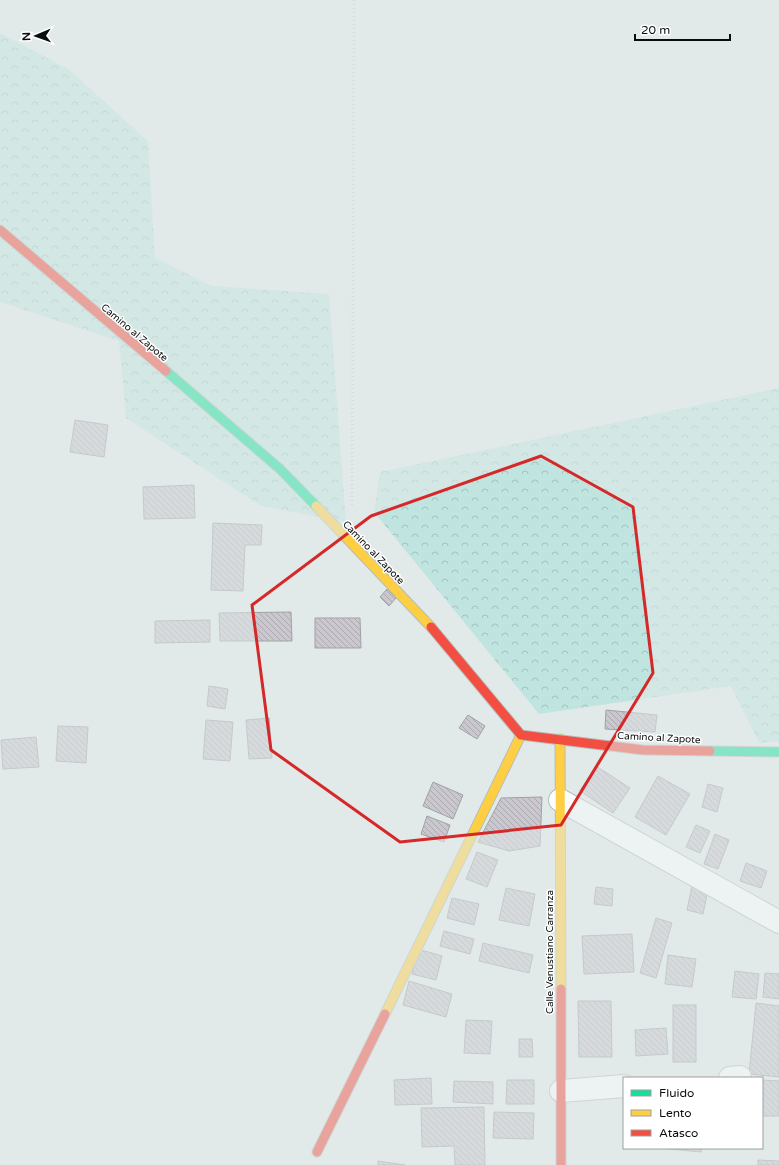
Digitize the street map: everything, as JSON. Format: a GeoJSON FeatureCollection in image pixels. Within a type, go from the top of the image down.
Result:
{"type":"FeatureCollection","features":[{"type":"Feature","properties":{"kind":"street","name":"Camino al Zapote"},"geometry":{"type":"LineString","coordinates":[[0,230],[280,469],[433,629],[521,735],[643,750],[779,752]]}},
{"type":"Feature","properties":{"kind":"street"},"geometry":{"type":"LineString","coordinates":[[317,1152],[521,735]]}},
{"type":"Feature","properties":{"kind":"street","name":"Calle Venustiano Carranza"},"geometry":{"type":"LineString","coordinates":[[560,739],[561,1165]]}},
{"type":"Feature","properties":{"kind":"street"},"geometry":{"type":"LineString","coordinates":[[560,800],[779,922]]}},
{"type":"Feature","properties":{"kind":"street"},"geometry":{"type":"LineString","coordinates":[[561,1091],[623,1086]]}},
{"type":"Feature","properties":{"kind":"path"},"geometry":{"type":"LineString","coordinates":[[352,545],[354,0]]}},
{"type":"Feature","properties":{"kind":"highlighted area"},"geometry":{"type":"Polygon","coordinates":[[[541,456],[633,507],[653,673],[561,825],[400,842],[271,750],[252,605],[371,516],[541,456]]]}},
{"type":"Feature","properties":{"kind":"green space"},"geometry":{"type":"Polygon","coordinates":[[[0,33],[68,69],[148,141],[155,258],[212,286],[329,294],[346,522],[261,506],[126,418],[119,341],[0,302],[0,33]]]}},
{"type":"Feature","properties":{"kind":"green space"},"geometry":{"type":"Polygon","coordinates":[[[779,388],[779,741],[759,743],[731,686],[539,714],[374,512],[380,472],[779,388]]]}},
{"type":"Feature","properties":{"kind":"building"},"geometry":{"type":"Polygon","coordinates":[[[75,420],[108,425],[104,457],[70,452],[75,420]]]}},
{"type":"Feature","properties":{"kind":"building"},"geometry":{"type":"Polygon","coordinates":[[[194,485],[195,518],[144,519],[143,487],[194,485]]]}},
{"type":"Feature","properties":{"kind":"building"},"geometry":{"type":"Polygon","coordinates":[[[213,523],[262,525],[261,545],[245,545],[243,591],[211,590],[213,523]]]}},
{"type":"Feature","properties":{"kind":"building"},"geometry":{"type":"Polygon","coordinates":[[[387,589],[396,598],[389,606],[380,597],[387,589]]]}},
{"type":"Feature","properties":{"kind":"building"},"geometry":{"type":"Polygon","coordinates":[[[291,612],[292,641],[220,641],[219,613],[291,612]]]}},
{"type":"Feature","properties":{"kind":"building"},"geometry":{"type":"Polygon","coordinates":[[[315,618],[360,618],[361,648],[315,648],[315,618]]]}},
{"type":"Feature","properties":{"kind":"building"},"geometry":{"type":"Polygon","coordinates":[[[210,620],[210,642],[155,643],[155,621],[210,620]]]}},
{"type":"Feature","properties":{"kind":"building"},"geometry":{"type":"Polygon","coordinates":[[[209,686],[228,689],[225,709],[207,706],[209,686]]]}},
{"type":"Feature","properties":{"kind":"building"},"geometry":{"type":"Polygon","coordinates":[[[606,710],[657,715],[655,732],[605,729],[606,710]]]}},
{"type":"Feature","properties":{"kind":"building"},"geometry":{"type":"Polygon","coordinates":[[[468,715],[485,726],[477,739],[459,728],[468,715]]]}},
{"type":"Feature","properties":{"kind":"building"},"geometry":{"type":"Polygon","coordinates":[[[269,718],[272,758],[249,759],[246,720],[269,718]]]}},
{"type":"Feature","properties":{"kind":"building"},"geometry":{"type":"Polygon","coordinates":[[[206,720],[233,722],[230,761],[203,759],[206,720]]]}},
{"type":"Feature","properties":{"kind":"building"},"geometry":{"type":"Polygon","coordinates":[[[58,726],[88,727],[86,763],[56,761],[58,726]]]}},
{"type":"Feature","properties":{"kind":"building"},"geometry":{"type":"Polygon","coordinates":[[[36,737],[39,767],[3,769],[1,740],[36,737]]]}},
{"type":"Feature","properties":{"kind":"building"},"geometry":{"type":"Polygon","coordinates":[[[596,766],[630,788],[613,813],[580,791],[596,766]]]}},
{"type":"Feature","properties":{"kind":"building"},"geometry":{"type":"Polygon","coordinates":[[[658,776],[690,794],[666,835],[635,817],[658,776]]]}},
{"type":"Feature","properties":{"kind":"building"},"geometry":{"type":"Polygon","coordinates":[[[433,782],[463,795],[453,819],[423,806],[433,782]]]}},
{"type":"Feature","properties":{"kind":"building"},"geometry":{"type":"Polygon","coordinates":[[[708,784],[723,788],[717,812],[702,807],[708,784]]]}},
{"type":"Feature","properties":{"kind":"building"},"geometry":{"type":"Polygon","coordinates":[[[542,797],[540,846],[509,851],[478,842],[501,798],[542,797]]]}},
{"type":"Feature","properties":{"kind":"building"},"geometry":{"type":"Polygon","coordinates":[[[427,816],[450,825],[444,842],[421,834],[427,816]]]}},
{"type":"Feature","properties":{"kind":"building"},"geometry":{"type":"Polygon","coordinates":[[[696,825],[710,831],[700,853],[686,847],[696,825]]]}},
{"type":"Feature","properties":{"kind":"building"},"geometry":{"type":"Polygon","coordinates":[[[715,834],[729,840],[718,869],[704,864],[715,834]]]}},
{"type":"Feature","properties":{"kind":"building"},"geometry":{"type":"Polygon","coordinates":[[[477,852],[498,860],[487,887],[466,879],[477,852]]]}},
{"type":"Feature","properties":{"kind":"building"},"geometry":{"type":"Polygon","coordinates":[[[746,863],[767,871],[761,888],[740,881],[746,863]]]}},
{"type":"Feature","properties":{"kind":"building"},"geometry":{"type":"Polygon","coordinates":[[[693,881],[709,885],[703,914],[687,910],[693,881]]]}},
{"type":"Feature","properties":{"kind":"building"},"geometry":{"type":"Polygon","coordinates":[[[596,887],[613,889],[612,906],[594,904],[596,887]]]}},
{"type":"Feature","properties":{"kind":"building"},"geometry":{"type":"Polygon","coordinates":[[[506,888],[535,894],[529,926],[499,920],[506,888]]]}},
{"type":"Feature","properties":{"kind":"building"},"geometry":{"type":"Polygon","coordinates":[[[452,898],[479,904],[474,925],[447,918],[452,898]]]}},
{"type":"Feature","properties":{"kind":"building"},"geometry":{"type":"Polygon","coordinates":[[[656,918],[672,923],[656,978],[640,973],[656,918]]]}},
{"type":"Feature","properties":{"kind":"building"},"geometry":{"type":"Polygon","coordinates":[[[444,931],[474,939],[470,954],[440,946],[444,931]]]}},
{"type":"Feature","properties":{"kind":"building"},"geometry":{"type":"Polygon","coordinates":[[[632,934],[634,972],[584,974],[582,936],[632,934]]]}},
{"type":"Feature","properties":{"kind":"building"},"geometry":{"type":"Polygon","coordinates":[[[483,943],[533,955],[529,973],[479,961],[483,943]]]}},
{"type":"Feature","properties":{"kind":"building"},"geometry":{"type":"Polygon","coordinates":[[[418,949],[442,956],[436,980],[412,974],[418,949]]]}},
{"type":"Feature","properties":{"kind":"building"},"geometry":{"type":"Polygon","coordinates":[[[668,955],[696,959],[692,987],[665,984],[668,955]]]}},
{"type":"Feature","properties":{"kind":"building"},"geometry":{"type":"Polygon","coordinates":[[[735,971],[759,974],[756,999],[732,997],[735,971]]]}},
{"type":"Feature","properties":{"kind":"building"},"geometry":{"type":"Polygon","coordinates":[[[765,973],[779,974],[779,999],[763,997],[765,973]]]}},
{"type":"Feature","properties":{"kind":"building"},"geometry":{"type":"Polygon","coordinates":[[[409,981],[452,994],[446,1017],[403,1005],[409,981]]]}},
{"type":"Feature","properties":{"kind":"building"},"geometry":{"type":"Polygon","coordinates":[[[578,1001],[611,1001],[612,1057],[579,1057],[578,1001]]]}},
{"type":"Feature","properties":{"kind":"building"},"geometry":{"type":"Polygon","coordinates":[[[756,1003],[779,1006],[779,1077],[749,1074],[756,1003]]]}},
{"type":"Feature","properties":{"kind":"building"},"geometry":{"type":"Polygon","coordinates":[[[673,1005],[696,1005],[696,1062],[673,1062],[673,1005]]]}},
{"type":"Feature","properties":{"kind":"building"},"geometry":{"type":"Polygon","coordinates":[[[466,1020],[492,1021],[490,1054],[464,1053],[466,1020]]]}},
{"type":"Feature","properties":{"kind":"building"},"geometry":{"type":"Polygon","coordinates":[[[666,1028],[668,1054],[636,1056],[635,1030],[666,1028]]]}},
{"type":"Feature","properties":{"kind":"building"},"geometry":{"type":"Polygon","coordinates":[[[519,1039],[532,1039],[533,1057],[519,1057],[519,1039]]]}},
{"type":"Feature","properties":{"kind":"building"},"geometry":{"type":"Polygon","coordinates":[[[431,1078],[432,1104],[395,1105],[394,1080],[431,1078]]]}},
{"type":"Feature","properties":{"kind":"building"},"geometry":{"type":"Polygon","coordinates":[[[507,1080],[534,1080],[534,1104],[506,1104],[507,1080]]]}},
{"type":"Feature","properties":{"kind":"building"},"geometry":{"type":"Polygon","coordinates":[[[763,1080],[779,1081],[779,1116],[763,1116],[763,1080]]]}},
{"type":"Feature","properties":{"kind":"building"},"geometry":{"type":"Polygon","coordinates":[[[454,1081],[493,1082],[493,1104],[453,1102],[454,1081]]]}},
{"type":"Feature","properties":{"kind":"building"},"geometry":{"type":"Polygon","coordinates":[[[484,1107],[485,1165],[455,1165],[454,1146],[422,1147],[421,1108],[484,1107]]]}},
{"type":"Feature","properties":{"kind":"building"},"geometry":{"type":"Polygon","coordinates":[[[494,1112],[534,1113],[533,1139],[493,1138],[494,1112]]]}},
{"type":"Feature","properties":{"kind":"building"},"geometry":{"type":"Polygon","coordinates":[[[670,1149],[701,1149],[701,1152],[670,1149]]]}},
{"type":"Feature","properties":{"kind":"building"},"geometry":{"type":"Polygon","coordinates":[[[758,1160],[779,1161],[779,1165],[758,1165],[758,1160]]]}},
{"type":"Feature","properties":{"kind":"building"},"geometry":{"type":"Polygon","coordinates":[[[378,1161],[405,1165],[378,1165],[378,1161]]]}},
{"type":"Feature","properties":{"kind":"traffic: fast"},"geometry":{"type":"LineString","coordinates":[[166,371],[280,469],[316,506]]}},
{"type":"Feature","properties":{"kind":"traffic: fast"},"geometry":{"type":"LineString","coordinates":[[710,751],[779,752]]}},
{"type":"Feature","properties":{"kind":"traffic: slow"},"geometry":{"type":"LineString","coordinates":[[316,506],[431,627]]}},
{"type":"Feature","properties":{"kind":"traffic: slow"},"geometry":{"type":"LineString","coordinates":[[385,1014],[521,735]]}},
{"type":"Feature","properties":{"kind":"traffic: slow"},"geometry":{"type":"LineString","coordinates":[[560,739],[561,989]]}},
{"type":"Feature","properties":{"kind":"traffic: jam"},"geometry":{"type":"LineString","coordinates":[[0,230],[166,371]]}},
{"type":"Feature","properties":{"kind":"traffic: jam"},"geometry":{"type":"LineString","coordinates":[[431,627],[521,735],[643,750],[710,751]]}},
{"type":"Feature","properties":{"kind":"traffic: jam"},"geometry":{"type":"LineString","coordinates":[[561,989],[561,1165]]}},
{"type":"Feature","properties":{"kind":"traffic: jam"},"geometry":{"type":"LineString","coordinates":[[317,1152],[385,1014]]}}]}
